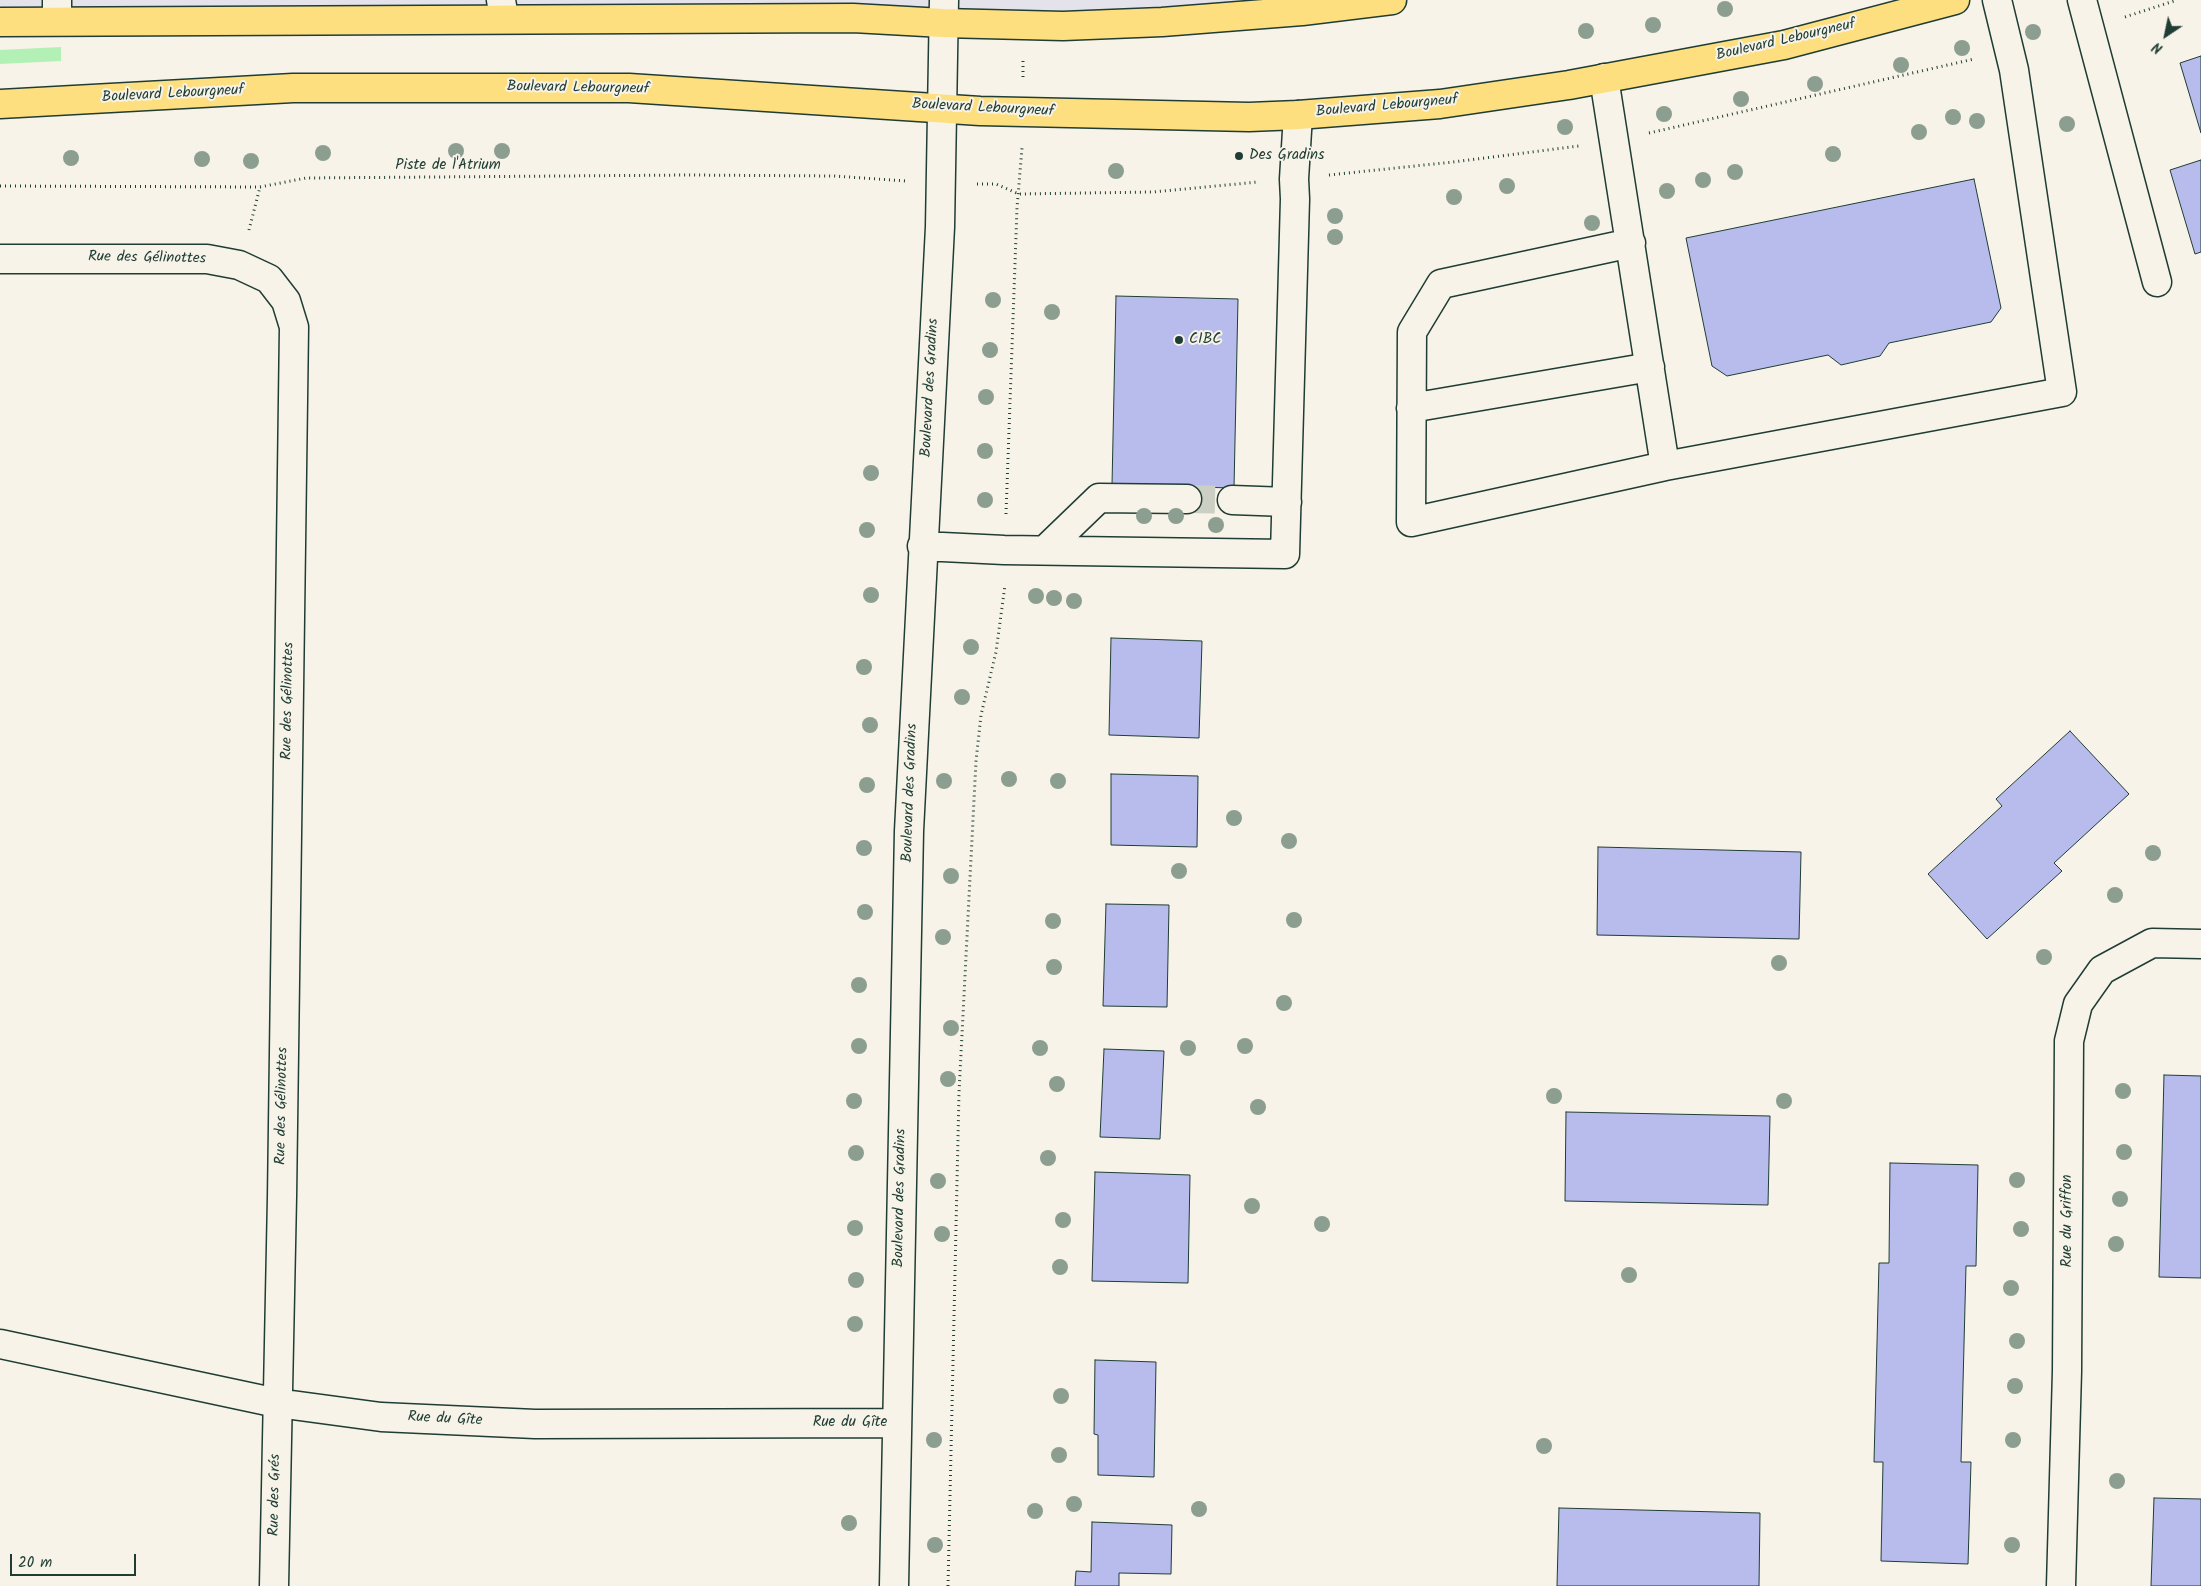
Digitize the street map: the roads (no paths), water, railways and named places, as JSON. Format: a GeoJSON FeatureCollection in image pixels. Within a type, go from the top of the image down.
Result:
{"type":"FeatureCollection","features":[{"type":"Feature","properties":{"kind":"main road"},"geometry":{"type":"LineString","coordinates":[[0,22],[57,11],[502,9],[853,18],[944,12],[1063,26],[1162,22],[1302,11],[1392,0]]}},
{"type":"Feature","properties":{"kind":"main road","name":"Boulevard Lebourgneuf"},"geometry":{"type":"LineString","coordinates":[[0,104],[293,88],[629,88],[942,107],[980,111],[1249,117],[1298,115],[1440,104],[1604,78],[1784,45],[1955,0]]}},
{"type":"Feature","properties":{"kind":"street"},"geometry":{"type":"LineString","coordinates":[[1631,244],[1441,284],[1412,332],[1411,522],[1665,466],[2062,392],[2014,70],[1997,0]]}},
{"type":"Feature","properties":{"kind":"street"},"geometry":{"type":"LineString","coordinates":[[2082,0],[2157,282]]}},
{"type":"Feature","properties":{"kind":"street","name":"Boulevard des Gradins"},"geometry":{"type":"LineString","coordinates":[[894,1586],[909,831],[922,546],[940,227],[944,12]]}},
{"type":"Feature","properties":{"kind":"street"},"geometry":{"type":"LineString","coordinates":[[1604,78],[1665,466]]}},
{"type":"Feature","properties":{"kind":"street"},"geometry":{"type":"LineString","coordinates":[[922,546],[1004,550],[1285,554],[1294,179],[1298,115]]}},
{"type":"Feature","properties":{"kind":"street","name":"Rue des Gélinottes"},"geometry":{"type":"LineString","coordinates":[[0,259],[207,259],[239,265],[269,279],[286,301],[294,326],[282,1197],[277,1403]]}},
{"type":"Feature","properties":{"kind":"street"},"geometry":{"type":"LineString","coordinates":[[1412,408],[1650,367]]}},
{"type":"Feature","properties":{"kind":"street"},"geometry":{"type":"LineString","coordinates":[[1045,550],[1099,498],[1187,499]]}},
{"type":"Feature","properties":{"kind":"street"},"geometry":{"type":"LineString","coordinates":[[1232,500],[1287,502]]}},
{"type":"Feature","properties":{"kind":"street","name":"Rue du Griffon"},"geometry":{"type":"LineString","coordinates":[[2061,1586],[2067,1371],[2069,1041],[2078,1004],[2102,970],[2152,943],[2201,944]]}},
{"type":"Feature","properties":{"kind":"street","name":"Rue du Gîte"},"geometry":{"type":"LineString","coordinates":[[0,1344],[277,1403],[381,1417],[535,1424],[897,1423]]}},
{"type":"Feature","properties":{"kind":"street","name":"Rue des Grés"},"geometry":{"type":"LineString","coordinates":[[274,1586],[277,1403]]}},
{"type":"Feature","properties":{"kind":"tunnel"},"geometry":{"type":"LineString","coordinates":[[1187,499],[1232,500]]}},
{"type":"Feature","properties":{"kind":"place","name":"Des Gradins"},"geometry":{"type":"Point","coordinates":[1239,156]}},
{"type":"Feature","properties":{"kind":"place","name":"CIBC"},"geometry":{"type":"Point","coordinates":[1179,340]}}]}
